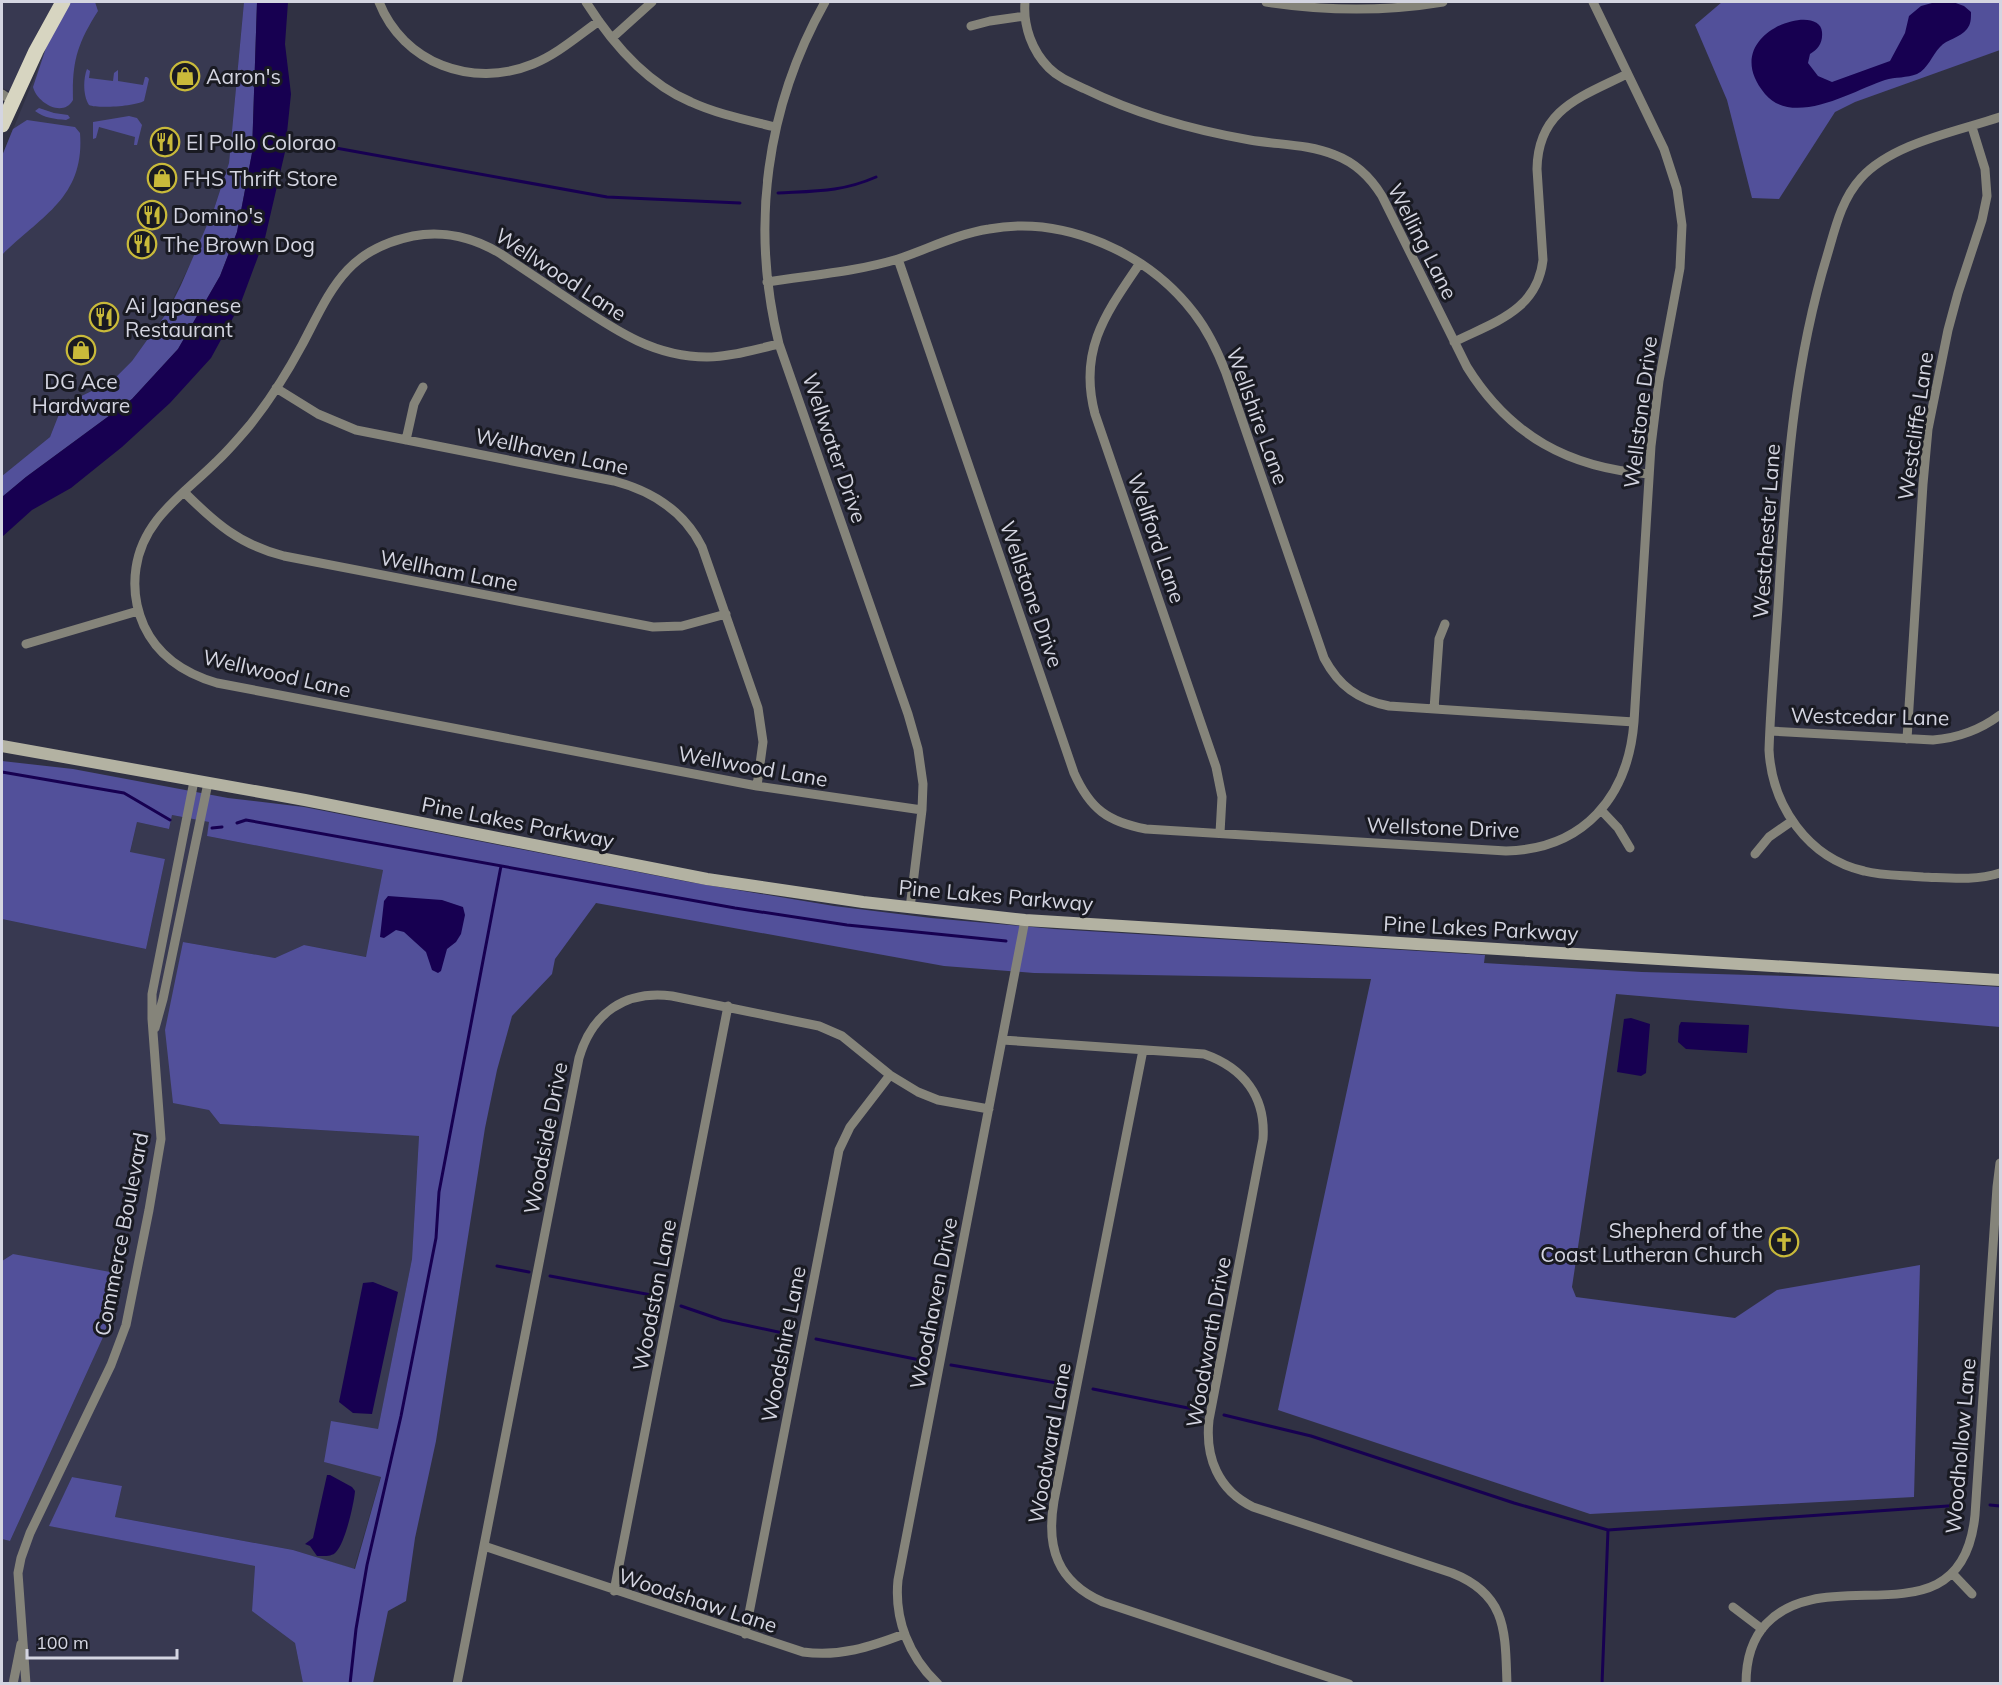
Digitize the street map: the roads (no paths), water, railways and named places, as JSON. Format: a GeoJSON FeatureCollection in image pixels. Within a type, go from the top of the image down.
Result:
{"type":"FeatureCollection","features":[{"type":"Feature","properties":{"kind":"main road"},"geometry":{"type":"LineString","coordinates":[[2,125],[7,98],[63,2]]}},
{"type":"Feature","properties":{"kind":"street"},"geometry":{"type":"LineString","coordinates":[[379,2],[392,25],[417,52],[446,68],[476,74],[499,74],[532,64],[599,21]]}},
{"type":"Feature","properties":{"kind":"street"},"geometry":{"type":"LineString","coordinates":[[586,2],[612,38],[641,70],[670,92],[712,110],[775,127]]}},
{"type":"Feature","properties":{"kind":"street"},"geometry":{"type":"LineString","coordinates":[[612,38],[652,2]]}},
{"type":"Feature","properties":{"kind":"street","name":"Wellwater Drive"},"geometry":{"type":"LineString","coordinates":[[825,2],[796,60],[775,127],[764,213],[767,282],[779,344],[913,731],[922,774],[922,810],[910,908]]}},
{"type":"Feature","properties":{"kind":"street","name":"Welling Lane"},"geometry":{"type":"LineString","coordinates":[[1025,2],[1024,16],[1034,47],[1048,67],[1066,80],[1150,115],[1190,127],[1252,140],[1321,149],[1359,168],[1382,196],[1467,367],[1487,397],[1528,435],[1559,452],[1583,462],[1617,471],[1649,474]]}},
{"type":"Feature","properties":{"kind":"street"},"geometry":{"type":"LineString","coordinates":[[1266,2],[1347,10],[1388,9],[1443,2]]}},
{"type":"Feature","properties":{"kind":"street","name":"Wellstone Drive"},"geometry":{"type":"LineString","coordinates":[[898,259],[1074,773],[1084,793],[1104,814],[1123,824],[1146,829],[1515,850],[1535,848],[1560,840],[1582,827],[1601,810],[1616,790],[1631,752],[1649,474],[1659,381],[1680,268],[1682,225],[1677,189],[1668,160],[1593,2]]}},
{"type":"Feature","properties":{"kind":"street"},"geometry":{"type":"LineString","coordinates":[[970,26],[1024,16]]}},
{"type":"Feature","properties":{"kind":"street"},"geometry":{"type":"LineString","coordinates":[[1454,342],[1508,315],[1525,302],[1534,290],[1543,260],[1538,162],[1543,134],[1555,115],[1565,106],[1627,74]]}},
{"type":"Feature","properties":{"kind":"street","name":"Westchester Lane"},"geometry":{"type":"LineString","coordinates":[[2001,117],[1903,150],[1876,165],[1855,185],[1840,213],[1810,317],[1793,409],[1769,750],[1772,777],[1792,821],[1821,851],[1839,862],[1863,871],[1888,874],[1969,879],[2001,873]]}},
{"type":"Feature","properties":{"kind":"street","name":"Westcliffe Lane"},"geometry":{"type":"LineString","coordinates":[[1907,739],[1923,474],[1928,429],[1948,330],[1960,285],[1983,220],[1987,196],[1985,169],[1972,127]]}},
{"type":"Feature","properties":{"kind":"street","name":"Wellshire Lane"},"geometry":{"type":"LineString","coordinates":[[767,282],[865,267],[898,259],[988,229],[1024,226],[1045,228],[1087,237],[1104,244],[1140,263],[1172,288],[1190,307],[1204,327],[1220,357],[1321,649],[1331,672],[1351,693],[1375,703],[1634,722]]}},
{"type":"Feature","properties":{"kind":"street","name":"Wellwood Lane"},"geometry":{"type":"LineString","coordinates":[[779,344],[709,357],[678,354],[654,348],[618,332],[488,246],[458,236],[423,234],[378,248],[347,269],[328,295],[276,388],[238,439],[157,518],[141,547],[134,580],[138,611],[149,635],[163,654],[186,671],[207,680],[757,786],[922,810]]}},
{"type":"Feature","properties":{"kind":"street","name":"Wellford Lane"},"geometry":{"type":"LineString","coordinates":[[1140,263],[1111,306],[1098,331],[1090,360],[1091,393],[1095,414],[1216,767],[1222,797],[1220,833]]}},
{"type":"Feature","properties":{"kind":"street"},"geometry":{"type":"LineString","coordinates":[[406,440],[414,404],[423,387]]}},
{"type":"Feature","properties":{"kind":"street","name":"Wellhaven Lane"},"geometry":{"type":"LineString","coordinates":[[276,388],[337,423],[356,430],[614,481],[636,487],[656,497],[681,516],[698,539],[761,720],[762,751],[757,786]]}},
{"type":"Feature","properties":{"kind":"street","name":"Wellham Lane"},"geometry":{"type":"LineString","coordinates":[[184,492],[227,531],[254,546],[284,556],[653,627],[682,626],[726,614]]}},
{"type":"Feature","properties":{"kind":"street"},"geometry":{"type":"LineString","coordinates":[[26,644],[138,611]]}},
{"type":"Feature","properties":{"kind":"street"},"geometry":{"type":"LineString","coordinates":[[1434,709],[1438,639],[1445,624]]}},
{"type":"Feature","properties":{"kind":"street","name":"Westcedar Lane"},"geometry":{"type":"LineString","coordinates":[[1770,731],[1933,740],[1958,736],[1983,726],[2001,715]]}},
{"type":"Feature","properties":{"kind":"street","name":"Pine Lakes Parkway"},"geometry":{"type":"LineString","coordinates":[[2,746],[208,783],[706,879],[910,908],[1025,920],[2001,980]]}},
{"type":"Feature","properties":{"kind":"street","name":"Commerce Boulevard"},"geometry":{"type":"LineString","coordinates":[[22,1636],[18,1574],[21,1558],[30,1533],[111,1365],[128,1313],[160,1139],[152,1006],[155,978],[194,781]]}},
{"type":"Feature","properties":{"kind":"street","name":"Commerce Boulevard"},"geometry":{"type":"LineString","coordinates":[[154,1033],[168,978],[208,783]]}},
{"type":"Feature","properties":{"kind":"street"},"geometry":{"type":"LineString","coordinates":[[1601,810],[1618,828],[1629,848]]}},
{"type":"Feature","properties":{"kind":"street"},"geometry":{"type":"LineString","coordinates":[[1755,854],[1765,840],[1792,821]]}},
{"type":"Feature","properties":{"kind":"street","name":"Woodhaven Drive"},"geometry":{"type":"LineString","coordinates":[[938,1683],[919,1662],[904,1634],[898,1605],[899,1571],[1025,920]]}},
{"type":"Feature","properties":{"kind":"street","name":"Woodside Drive"},"geometry":{"type":"LineString","coordinates":[[457,1683],[577,1070],[584,1042],[602,1016],[615,1006],[636,997],[665,995],[808,1022],[826,1028],[851,1042],[890,1075],[910,1088],[931,1098],[989,1109]]}},
{"type":"Feature","properties":{"kind":"street","name":"Woodston Lane"},"geometry":{"type":"LineString","coordinates":[[614,1591],[728,1006]]}},
{"type":"Feature","properties":{"kind":"street","name":"Woodworth Drive"},"geometry":{"type":"LineString","coordinates":[[1002,1040],[1204,1054],[1228,1064],[1243,1077],[1250,1086],[1261,1110],[1264,1128],[1260,1161],[1208,1429],[1209,1454],[1219,1477],[1234,1495],[1253,1507],[1452,1574],[1473,1584],[1490,1600],[1502,1620],[1506,1644],[1507,1683]]}},
{"type":"Feature","properties":{"kind":"street","name":"Woodward Lane"},"geometry":{"type":"LineString","coordinates":[[1143,1050],[1054,1501],[1051,1532],[1055,1556],[1073,1583],[1103,1602],[1349,1683]]}},
{"type":"Feature","properties":{"kind":"street","name":"Woodshire Lane"},"geometry":{"type":"LineString","coordinates":[[745,1634],[839,1150],[849,1128],[890,1075]]}},
{"type":"Feature","properties":{"kind":"street","name":"Woodhollow Lane"},"geometry":{"type":"LineString","coordinates":[[1746,1683],[1749,1655],[1762,1629],[1782,1611],[1804,1600],[1909,1594],[1931,1587],[1952,1573],[1966,1552],[1974,1526],[1996,1187],[2001,1163]]}},
{"type":"Feature","properties":{"kind":"street","name":"Woodshaw Lane"},"geometry":{"type":"LineString","coordinates":[[484,1546],[795,1650],[828,1654],[862,1649],[904,1634]]}},
{"type":"Feature","properties":{"kind":"street"},"geometry":{"type":"LineString","coordinates":[[1952,1573],[1972,1594]]}},
{"type":"Feature","properties":{"kind":"street"},"geometry":{"type":"LineString","coordinates":[[1733,1607],[1762,1629]]}},
{"type":"Feature","properties":{"kind":"street"},"geometry":{"type":"LineString","coordinates":[[13,1683],[22,1636]]}},
{"type":"Feature","properties":{"kind":"street"},"geometry":{"type":"LineString","coordinates":[[22,1636],[26,1683]]}},
{"type":"Feature","properties":{"kind":"waterway"},"geometry":{"type":"LineString","coordinates":[[286,139],[607,197],[740,203]]}},
{"type":"Feature","properties":{"kind":"waterway"},"geometry":{"type":"LineString","coordinates":[[778,193],[840,188],[876,177]]}},
{"type":"Feature","properties":{"kind":"waterway"},"geometry":{"type":"LineString","coordinates":[[2,772],[124,793],[170,820]]}},
{"type":"Feature","properties":{"kind":"waterway"},"geometry":{"type":"LineString","coordinates":[[237,823],[246,820],[735,908],[847,925],[1006,941]]}},
{"type":"Feature","properties":{"kind":"waterway"},"geometry":{"type":"LineString","coordinates":[[212,828],[222,827]]}},
{"type":"Feature","properties":{"kind":"waterway"},"geometry":{"type":"LineString","coordinates":[[350,1684],[356,1629],[367,1565],[401,1416],[436,1238],[439,1192],[501,866]]}},
{"type":"Feature","properties":{"kind":"waterway"},"geometry":{"type":"LineString","coordinates":[[497,1266],[529,1272]]}},
{"type":"Feature","properties":{"kind":"waterway"},"geometry":{"type":"LineString","coordinates":[[550,1276],[662,1297]]}},
{"type":"Feature","properties":{"kind":"waterway"},"geometry":{"type":"LineString","coordinates":[[681,1306],[722,1320],[792,1335]]}},
{"type":"Feature","properties":{"kind":"waterway"},"geometry":{"type":"LineString","coordinates":[[816,1339],[925,1361]]}},
{"type":"Feature","properties":{"kind":"waterway"},"geometry":{"type":"LineString","coordinates":[[951,1365],[1063,1384]]}},
{"type":"Feature","properties":{"kind":"waterway"},"geometry":{"type":"LineString","coordinates":[[1093,1389],[1198,1410]]}},
{"type":"Feature","properties":{"kind":"waterway"},"geometry":{"type":"LineString","coordinates":[[1224,1415],[1311,1436],[1514,1503],[1608,1530],[1962,1505]]}},
{"type":"Feature","properties":{"kind":"waterway"},"geometry":{"type":"LineString","coordinates":[[1990,1505],[2000,1506]]}},
{"type":"Feature","properties":{"kind":"waterway"},"geometry":{"type":"LineString","coordinates":[[1602,1684],[1608,1530]]}},
{"type":"Feature","properties":{"kind":"place","name":"Aaron's"},"geometry":{"type":"Point","coordinates":[185,76]}},
{"type":"Feature","properties":{"kind":"place","name":"El Pollo Colorao"},"geometry":{"type":"Point","coordinates":[165,142]}},
{"type":"Feature","properties":{"kind":"place","name":"FHS Thrift Store"},"geometry":{"type":"Point","coordinates":[162,178]}},
{"type":"Feature","properties":{"kind":"place","name":"Domino's"},"geometry":{"type":"Point","coordinates":[152,215]}},
{"type":"Feature","properties":{"kind":"place","name":"The Brown Dog"},"geometry":{"type":"Point","coordinates":[142,244]}},
{"type":"Feature","properties":{"kind":"place","name":"Ai Japanese Restaurant"},"geometry":{"type":"Point","coordinates":[104,317]}},
{"type":"Feature","properties":{"kind":"place","name":"DG Ace Hardware"},"geometry":{"type":"Point","coordinates":[81,350]}},
{"type":"Feature","properties":{"kind":"place","name":"Shepherd of the Coast Lutheran Church"},"geometry":{"type":"Point","coordinates":[1784,1242]}}]}
